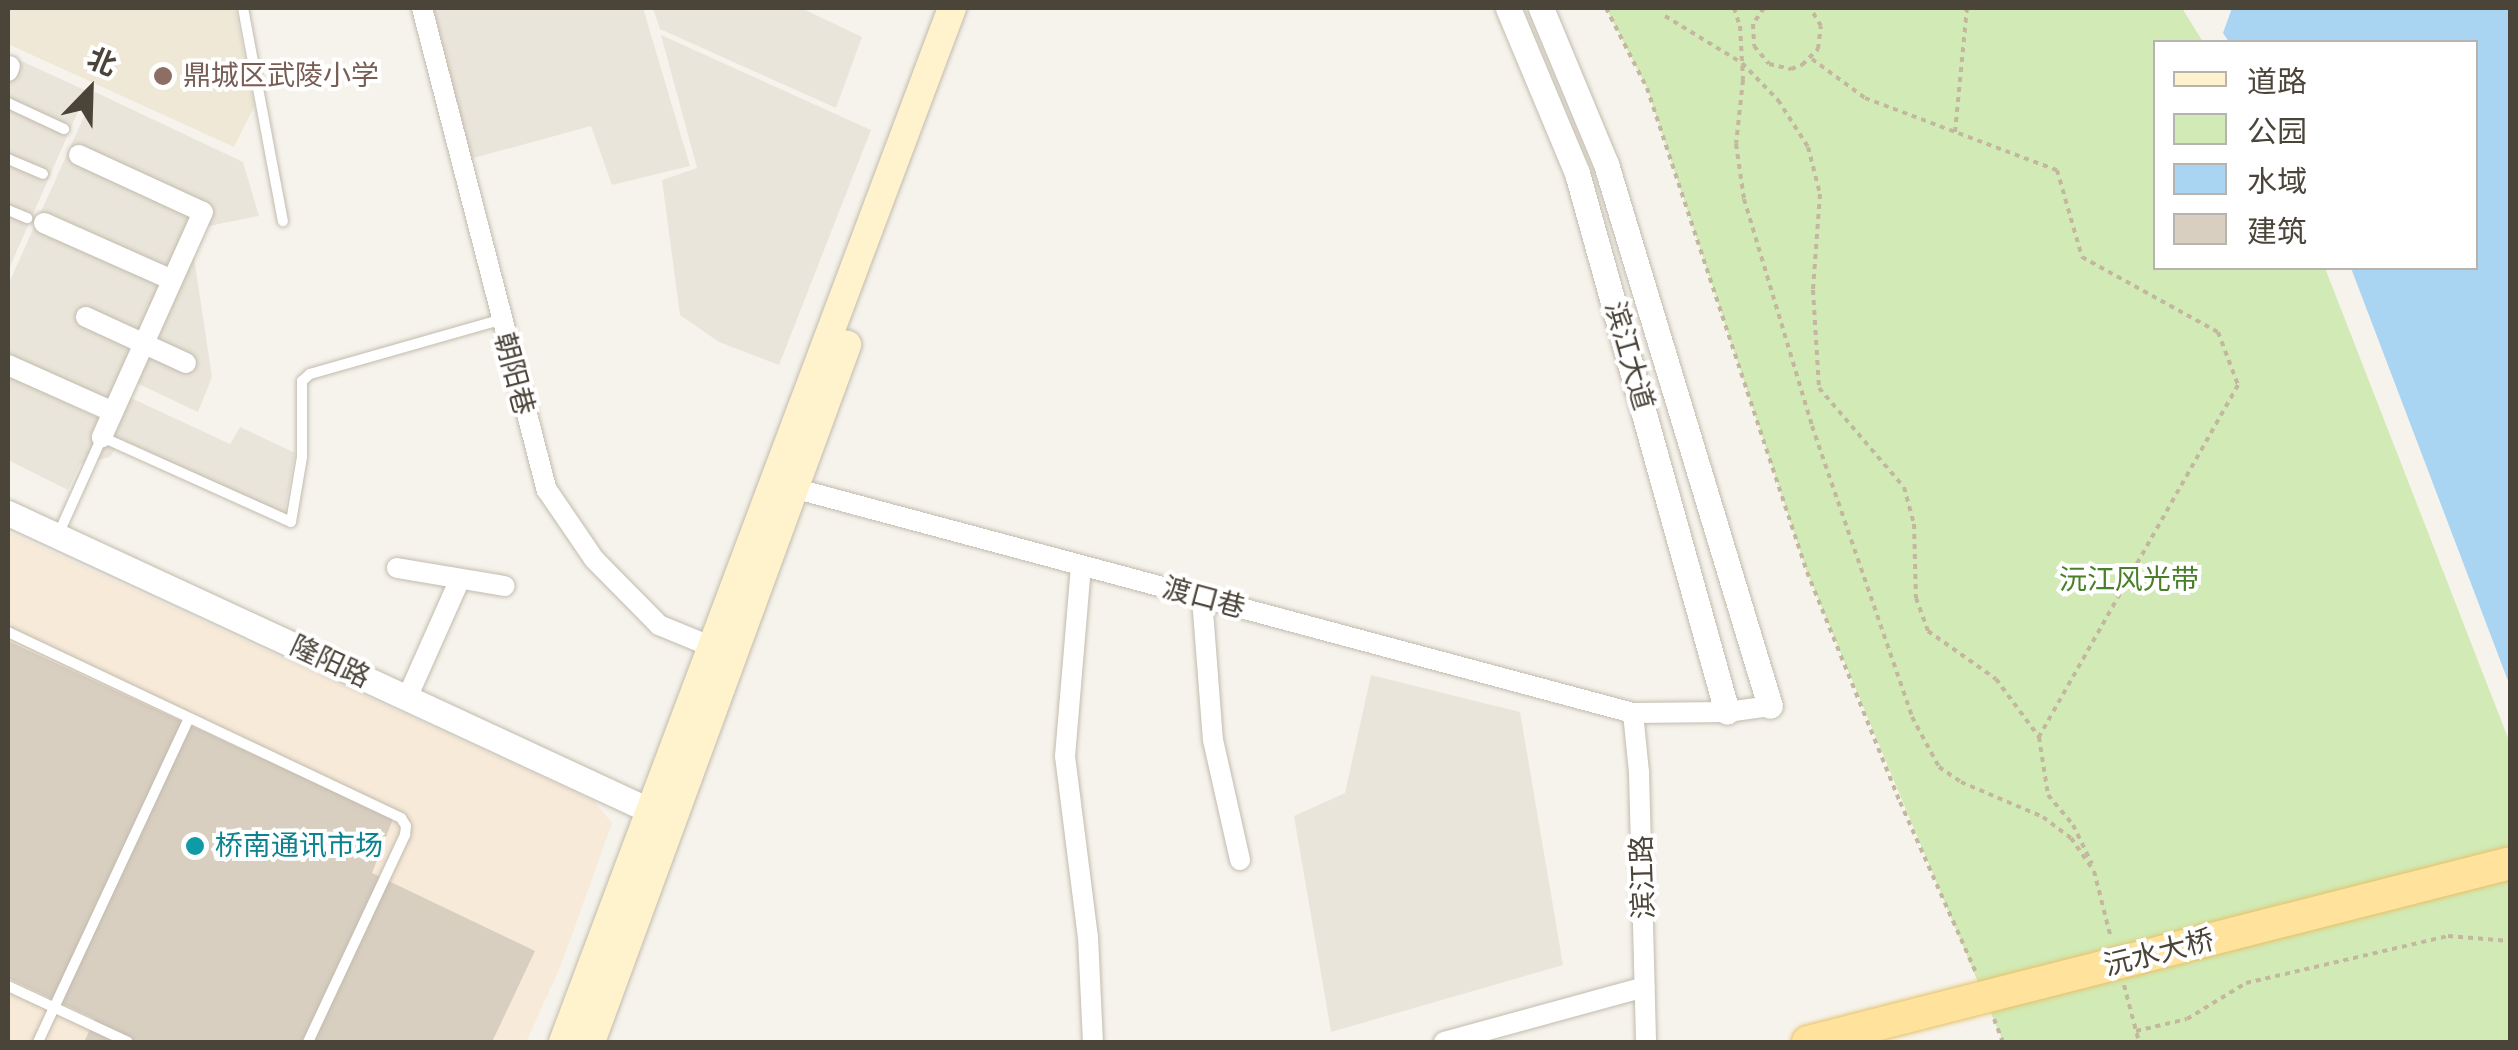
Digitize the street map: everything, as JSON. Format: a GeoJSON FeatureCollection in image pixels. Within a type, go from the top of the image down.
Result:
{"type":"FeatureCollection","features":[{"type":"Feature","properties":{"kind":"main road"},"geometry":{"type":"LineString","coordinates":[[591,1042],[952,8]]}},
{"type":"Feature","properties":{"kind":"main road"},"geometry":{"type":"LineString","coordinates":[[785,486],[970,8]]}},
{"type":"Feature","properties":{"kind":"main road"},"geometry":{"type":"LineString","coordinates":[[563,1042],[653,812],[724,652]]}},
{"type":"Feature","properties":{"kind":"main road","name":"沅水大桥"},"geometry":{"type":"LineString","coordinates":[[1808,1042],[2510,864]]}},
{"type":"Feature","properties":{"kind":"main road","name":"沅水大桥"},"geometry":{"type":"LineString","coordinates":[[1888,1042],[2510,883]]}},
{"type":"Feature","properties":{"kind":"street","name":"朝阳巷"},"geometry":{"type":"LineString","coordinates":[[422,8],[500,320],[548,490],[594,559],[659,626],[724,652]]}},
{"type":"Feature","properties":{"kind":"street","name":"滨江大道"},"geometry":{"type":"LineString","coordinates":[[1508,8],[1577,173],[1727,712]]}},
{"type":"Feature","properties":{"kind":"street","name":"滨江大道"},"geometry":{"type":"LineString","coordinates":[[1541,8],[1606,164],[1770,706]]}},
{"type":"Feature","properties":{"kind":"street"},"geometry":{"type":"LineString","coordinates":[[79,155],[202,212],[102,437]]}},
{"type":"Feature","properties":{"kind":"street"},"geometry":{"type":"LineString","coordinates":[[36,220],[172,280]]}},
{"type":"Feature","properties":{"kind":"street"},"geometry":{"type":"LineString","coordinates":[[86,317],[186,363]]}},
{"type":"Feature","properties":{"kind":"street"},"geometry":{"type":"LineString","coordinates":[[8,364],[112,412]]}},
{"type":"Feature","properties":{"kind":"street","name":"渡口巷"},"geometry":{"type":"LineString","coordinates":[[785,486],[1633,713],[1727,712],[1770,706]]}},
{"type":"Feature","properties":{"kind":"street","name":"隆阳路"},"geometry":{"type":"LineString","coordinates":[[8,512],[653,812]]}},
{"type":"Feature","properties":{"kind":"street"},"geometry":{"type":"LineString","coordinates":[[1081,566],[1065,756],[1088,938],[1093,1042]]}},
{"type":"Feature","properties":{"kind":"street"},"geometry":{"type":"LineString","coordinates":[[397,568],[504,586]]}},
{"type":"Feature","properties":{"kind":"street"},"geometry":{"type":"LineString","coordinates":[[407,698],[459,581]]}},
{"type":"Feature","properties":{"kind":"street"},"geometry":{"type":"LineString","coordinates":[[1202,598],[1213,740],[1240,860]]}},
{"type":"Feature","properties":{"kind":"street","name":"滨江路"},"geometry":{"type":"LineString","coordinates":[[1633,713],[1639,772],[1646,1042]]}},
{"type":"Feature","properties":{"kind":"street"},"geometry":{"type":"LineString","coordinates":[[1444,1042],[1646,987]]}},
{"type":"Feature","properties":{"kind":"lane"},"geometry":{"type":"LineString","coordinates":[[243,8],[283,221]]}},
{"type":"Feature","properties":{"kind":"lane"},"geometry":{"type":"LineString","coordinates":[[8,103],[64,129]]}},
{"type":"Feature","properties":{"kind":"lane"},"geometry":{"type":"LineString","coordinates":[[8,158],[43,174]]}},
{"type":"Feature","properties":{"kind":"lane"},"geometry":{"type":"LineString","coordinates":[[8,210],[36,220]]}},
{"type":"Feature","properties":{"kind":"lane"},"geometry":{"type":"LineString","coordinates":[[58,536],[102,437],[291,522],[302,457],[302,381],[310,374],[500,320]]}},
{"type":"Feature","properties":{"kind":"lane"},"geometry":{"type":"LineString","coordinates":[[8,632],[400,818],[406,826],[308,1042]]}},
{"type":"Feature","properties":{"kind":"lane"},"geometry":{"type":"LineString","coordinates":[[38,1042],[189,718]]}},
{"type":"Feature","properties":{"kind":"lane"},"geometry":{"type":"LineString","coordinates":[[8,986],[128,1042]]}},
{"type":"Feature","properties":{"kind":"path"},"geometry":{"type":"LineString","coordinates":[[1606,8],[1647,88],[1807,572],[1900,802],[1982,988]]}},
{"type":"Feature","properties":{"kind":"path"},"geometry":{"type":"LineString","coordinates":[[1734,8],[1742,64],[1736,144],[1756,244],[1812,426],[1925,748],[1939,767],[1961,782],[2043,817],[2071,838],[2094,870]]}},
{"type":"Feature","properties":{"kind":"path"},"geometry":{"type":"LineString","coordinates":[[1764,8],[1753,24],[1754,46],[1760,56],[1780,68],[1791,69],[1812,58],[1822,38],[1821,26],[1810,8]]}},
{"type":"Feature","properties":{"kind":"path"},"geometry":{"type":"LineString","coordinates":[[1955,132],[1966,8]]}},
{"type":"Feature","properties":{"kind":"path"},"geometry":{"type":"LineString","coordinates":[[1664,16],[1742,64],[1778,100],[1808,148],[1820,194],[1813,290],[1819,388],[1904,487],[1914,524],[1916,598],[1928,631],[1996,679],[2038,737],[2048,795],[2073,825],[2094,870],[2112,942]]}},
{"type":"Feature","properties":{"kind":"path"},"geometry":{"type":"LineString","coordinates":[[1741,50],[1754,46]]}},
{"type":"Feature","properties":{"kind":"path"},"geometry":{"type":"LineString","coordinates":[[1812,58],[1865,98],[2057,170],[2082,257],[2218,332],[2238,386],[2038,737]]}},
{"type":"Feature","properties":{"kind":"path"},"geometry":{"type":"LineString","coordinates":[[2136,1031],[2187,1019],[2246,983],[2448,936],[2510,942]]}},
{"type":"Feature","properties":{"kind":"path"},"geometry":{"type":"LineString","coordinates":[[2122,978],[2139,1042]]}},
{"type":"Feature","properties":{"kind":"path"},"geometry":{"type":"LineString","coordinates":[[1989,1006],[2004,1042]]}},
{"type":"Feature","properties":{"kind":"shaded area","name":"鼎城区武陵小学"},"geometry":{"type":"Polygon","coordinates":[[[8,8],[235,8],[254,107],[234,147],[8,44],[8,8]]]}},
{"type":"Feature","properties":{"kind":"shaded area"},"geometry":{"type":"Polygon","coordinates":[[[433,8],[643,8],[690,166],[612,185],[591,126],[470,159],[433,8]]]}},
{"type":"Feature","properties":{"kind":"shaded area"},"geometry":{"type":"Polygon","coordinates":[[[653,8],[801,8],[862,37],[836,108],[660,29],[653,8]]]}},
{"type":"Feature","properties":{"kind":"shaded area"},"geometry":{"type":"Polygon","coordinates":[[[661,35],[871,130],[779,365],[719,342],[680,315],[662,180],[697,168],[661,35]]]}},
{"type":"Feature","properties":{"kind":"shaded area"},"geometry":{"type":"Polygon","coordinates":[[[8,55],[87,91],[8,271],[8,55]]]}},
{"type":"Feature","properties":{"kind":"shaded area"},"geometry":{"type":"Polygon","coordinates":[[[95,92],[243,162],[259,216],[204,227],[193,251],[212,377],[198,412],[122,376],[108,401],[8,354],[8,285],[95,92]]]}},
{"type":"Feature","properties":{"kind":"shaded area"},"geometry":{"type":"Polygon","coordinates":[[[8,375],[100,419],[131,398],[230,444],[240,427],[295,453],[284,515],[121,439],[110,457],[80,464],[68,490],[8,460],[8,375]]]}},
{"type":"Feature","properties":{"kind":"shaded area","name":"桥南通讯市场"},"geometry":{"type":"Polygon","coordinates":[[[8,532],[594,801],[612,823],[561,965],[526,1042],[8,1042],[8,532]]]}},
{"type":"Feature","properties":{"kind":"shaded area"},"geometry":{"type":"Polygon","coordinates":[[[1371,675],[1520,712],[1563,965],[1331,1032],[1294,816],[1345,793],[1371,675]]]}},
{"type":"Feature","properties":{"kind":"green space","name":"沅江风光带"},"geometry":{"type":"Polygon","coordinates":[[[1606,8],[2182,8],[2202,40],[2153,40],[2153,270],[2326,270],[2510,743],[2510,1042],[2003,1042],[1807,572],[1647,88],[1606,8]]]}},
{"type":"Feature","properties":{"kind":"water"},"geometry":{"type":"Polygon","coordinates":[[[2232,8],[2510,8],[2510,686],[2352,270],[2478,270],[2478,40],[2228,40],[2223,33],[2232,8]]]}},
{"type":"Feature","properties":{"kind":"building","name":"桥南通讯市场"},"geometry":{"type":"Polygon","coordinates":[[[8,641],[393,819],[372,873],[535,951],[492,1042],[84,1042],[95,1019],[8,978],[8,641]]]}},
{"type":"Feature","properties":{"kind":"place","name":"鼎城区武陵小学"},"geometry":{"type":"Point","coordinates":[163,76]}},
{"type":"Feature","properties":{"kind":"place","name":"桥南通讯市场"},"geometry":{"type":"Point","coordinates":[195,846]}}]}
